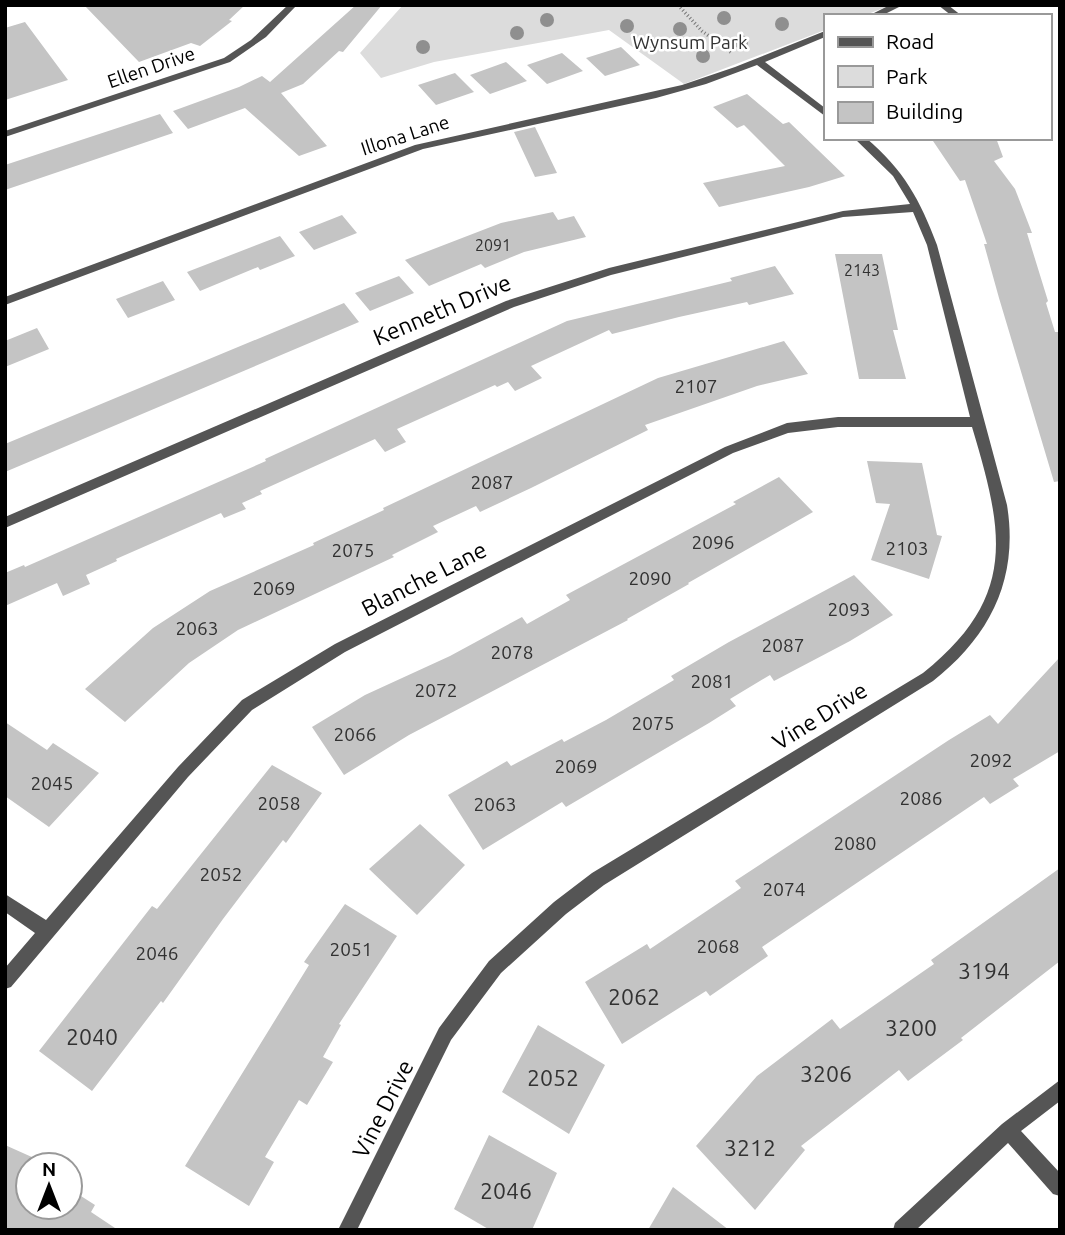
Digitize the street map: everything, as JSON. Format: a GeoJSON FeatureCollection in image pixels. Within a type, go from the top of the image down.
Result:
{"type":"FeatureCollection","features":[{"type":"Feature","properties":{"kind":"street","name":"Ellen Drive"},"geometry":{"type":"LineString","coordinates":[[5,134],[227,60],[257,40],[293,5]]}},
{"type":"Feature","properties":{"kind":"street"},"geometry":{"type":"LineString","coordinates":[[877,14],[899,5]]}},
{"type":"Feature","properties":{"kind":"street","name":"Illona Lane"},"geometry":{"type":"LineString","coordinates":[[5,301],[419,147],[484,129],[662,93],[824,34]]}},
{"type":"Feature","properties":{"kind":"street"},"geometry":{"type":"LineString","coordinates":[[752,62],[824,112]]}},
{"type":"Feature","properties":{"kind":"street","name":"Vine Drive"},"geometry":{"type":"LineString","coordinates":[[347,1230],[446,1034],[495,967],[560,908],[598,879],[936,671],[981,623],[999,582],[1004,536],[995,488],[932,245],[918,206],[905,182],[884,158],[862,140]]}},
{"type":"Feature","properties":{"kind":"street","name":"Kenneth Drive"},"geometry":{"type":"LineString","coordinates":[[5,523],[510,304],[550,290],[609,272],[843,214],[918,206]]}},
{"type":"Feature","properties":{"kind":"street","name":"Blanche Lane"},"geometry":{"type":"LineString","coordinates":[[5,981],[183,772],[247,705],[340,648],[729,450],[788,428],[838,422],[977,422]]}},
{"type":"Feature","properties":{"kind":"street"},"geometry":{"type":"LineString","coordinates":[[5,902],[47,931]]}},
{"type":"Feature","properties":{"kind":"street"},"geometry":{"type":"LineString","coordinates":[[902,1230],[1008,1130],[1060,1089]]}},
{"type":"Feature","properties":{"kind":"street"},"geometry":{"type":"LineString","coordinates":[[1008,1130],[1060,1187]]}},
{"type":"Feature","properties":{"kind":"path"},"geometry":{"type":"LineString","coordinates":[[678,5],[702,31],[752,62]]}},
{"type":"Feature","properties":{"kind":"green space","name":"Wynsum Park"},"geometry":{"type":"Polygon","coordinates":[[[403,5],[891,5],[868,14],[824,14],[824,30],[684,84],[609,30],[434,62],[381,78],[360,53],[403,5]]]}},
{"type":"Feature","properties":{"kind":"building"},"geometry":{"type":"Polygon","coordinates":[[[84,5],[245,5],[229,20],[232,21],[200,46],[191,43],[139,62],[84,5]]]}},
{"type":"Feature","properties":{"kind":"building"},"geometry":{"type":"Polygon","coordinates":[[[356,5],[382,5],[343,52],[339,51],[303,84],[281,93],[327,146],[299,156],[245,108],[188,129],[173,111],[262,76],[270,82],[356,5]]]}},
{"type":"Feature","properties":{"kind":"building"},"geometry":{"type":"Polygon","coordinates":[[[25,22],[68,80],[5,100],[5,28],[25,22]]]}},
{"type":"Feature","properties":{"kind":"building"},"geometry":{"type":"Polygon","coordinates":[[[621,47],[640,65],[605,76],[586,58],[621,47]]]}},
{"type":"Feature","properties":{"kind":"building"},"geometry":{"type":"Polygon","coordinates":[[[562,53],[583,71],[547,84],[527,65],[562,53]]]}},
{"type":"Feature","properties":{"kind":"building"},"geometry":{"type":"Polygon","coordinates":[[[506,62],[527,81],[490,94],[470,75],[506,62]]]}},
{"type":"Feature","properties":{"kind":"building"},"geometry":{"type":"Polygon","coordinates":[[[455,73],[474,92],[436,105],[418,85],[455,73]]]}},
{"type":"Feature","properties":{"kind":"building"},"geometry":{"type":"Polygon","coordinates":[[[747,94],[783,124],[789,122],[845,176],[719,207],[703,183],[785,166],[744,125],[737,128],[713,107],[747,94]]]}},
{"type":"Feature","properties":{"kind":"building"},"geometry":{"type":"Polygon","coordinates":[[[160,114],[173,133],[5,190],[5,165],[160,114]]]}},
{"type":"Feature","properties":{"kind":"building"},"geometry":{"type":"Polygon","coordinates":[[[535,127],[557,173],[535,177],[514,132],[535,127]]]}},
{"type":"Feature","properties":{"kind":"building"},"geometry":{"type":"Polygon","coordinates":[[[932,140],[997,140],[1003,157],[994,161],[1015,189],[1032,233],[1027,233],[1048,301],[1046,303],[1055,332],[1060,332],[1060,481],[1054,482],[999,298],[984,244],[987,244],[965,180],[960,181],[932,140]]]}},
{"type":"Feature","properties":{"kind":"building"},"geometry":{"type":"Polygon","coordinates":[[[553,212],[558,220],[574,216],[586,237],[524,252],[485,268],[481,264],[429,286],[405,260],[501,223],[553,212]]]}},
{"type":"Feature","properties":{"kind":"building"},"geometry":{"type":"Polygon","coordinates":[[[342,215],[357,233],[314,250],[299,232],[342,215]]]}},
{"type":"Feature","properties":{"kind":"building"},"geometry":{"type":"Polygon","coordinates":[[[280,236],[295,256],[260,270],[258,267],[200,291],[187,272],[280,236]]]}},
{"type":"Feature","properties":{"kind":"building"},"geometry":{"type":"Polygon","coordinates":[[[835,254],[882,254],[898,330],[893,330],[906,379],[859,379],[835,254]]]}},
{"type":"Feature","properties":{"kind":"building"},"geometry":{"type":"Polygon","coordinates":[[[775,266],[794,294],[749,305],[747,302],[612,334],[609,330],[531,366],[542,378],[515,391],[508,382],[497,387],[495,385],[397,429],[406,442],[385,452],[375,439],[260,491],[262,494],[242,503],[246,509],[224,518],[221,513],[116,559],[117,561],[86,575],[90,584],[63,596],[57,583],[5,606],[5,573],[24,565],[25,567],[266,461],[265,459],[567,321],[732,281],[730,278],[775,266]]]}},
{"type":"Feature","properties":{"kind":"building"},"geometry":{"type":"Polygon","coordinates":[[[399,276],[414,293],[370,311],[355,293],[399,276]]]}},
{"type":"Feature","properties":{"kind":"building"},"geometry":{"type":"Polygon","coordinates":[[[163,281],[175,300],[128,318],[116,299],[163,281]]]}},
{"type":"Feature","properties":{"kind":"building"},"geometry":{"type":"Polygon","coordinates":[[[344,303],[359,322],[5,472],[5,444],[344,303]]]}},
{"type":"Feature","properties":{"kind":"building"},"geometry":{"type":"Polygon","coordinates":[[[37,328],[49,349],[5,367],[5,341],[37,328]]]}},
{"type":"Feature","properties":{"kind":"building"},"geometry":{"type":"Polygon","coordinates":[[[784,341],[808,374],[757,386],[645,425],[648,430],[531,488],[480,512],[476,506],[433,526],[438,532],[392,555],[394,557],[238,630],[189,663],[125,722],[85,689],[153,628],[210,591],[314,545],[313,543],[384,510],[383,508],[658,378],[784,341]]]}},
{"type":"Feature","properties":{"kind":"building"},"geometry":{"type":"Polygon","coordinates":[[[867,461],[922,463],[937,535],[942,536],[929,579],[871,560],[890,504],[876,503],[867,461]]]}},
{"type":"Feature","properties":{"kind":"building"},"geometry":{"type":"Polygon","coordinates":[[[779,477],[813,512],[628,620],[409,735],[344,775],[312,727],[365,695],[450,656],[522,617],[527,624],[570,600],[566,595],[736,504],[733,502],[779,477]]]}},
{"type":"Feature","properties":{"kind":"building"},"geometry":{"type":"Polygon","coordinates":[[[854,575],[893,615],[774,681],[770,675],[730,699],[736,706],[709,723],[566,807],[562,802],[483,850],[448,795],[507,761],[511,766],[606,720],[674,680],[671,676],[729,642],[854,575]]]}},
{"type":"Feature","properties":{"kind":"building"},"geometry":{"type":"Polygon","coordinates":[[[1060,657],[1060,751],[1013,779],[1019,786],[990,804],[984,797],[762,947],[768,956],[710,996],[706,991],[622,1044],[585,982],[647,944],[650,949],[741,888],[735,881],[949,740],[990,715],[998,724],[1060,657]]]}},
{"type":"Feature","properties":{"kind":"building"},"geometry":{"type":"Polygon","coordinates":[[[5,722],[47,750],[53,743],[99,773],[49,827],[5,796],[5,722]]]}},
{"type":"Feature","properties":{"kind":"building"},"geometry":{"type":"Polygon","coordinates":[[[272,765],[322,793],[286,843],[283,840],[223,919],[163,1003],[161,1001],[92,1091],[39,1051],[152,906],[157,909],[272,765]]]}},
{"type":"Feature","properties":{"kind":"building"},"geometry":{"type":"Polygon","coordinates":[[[420,824],[465,865],[417,915],[369,869],[420,824]]]}},
{"type":"Feature","properties":{"kind":"building"},"geometry":{"type":"Polygon","coordinates":[[[1060,868],[1060,961],[908,1081],[899,1070],[801,1146],[805,1150],[755,1210],[696,1146],[757,1076],[832,1019],[840,1029],[934,964],[931,960],[1060,868]]]}},
{"type":"Feature","properties":{"kind":"building"},"geometry":{"type":"Polygon","coordinates":[[[345,904],[397,936],[339,1024],[341,1025],[323,1057],[333,1062],[307,1105],[299,1100],[265,1157],[274,1162],[249,1206],[185,1166],[309,965],[304,962],[345,904]]]}},
{"type":"Feature","properties":{"kind":"building"},"geometry":{"type":"Polygon","coordinates":[[[538,1025],[605,1065],[569,1134],[502,1092],[538,1025]]]}},
{"type":"Feature","properties":{"kind":"building"},"geometry":{"type":"Polygon","coordinates":[[[489,1135],[557,1173],[532,1230],[490,1230],[454,1209],[489,1135]]]}},
{"type":"Feature","properties":{"kind":"building"},"geometry":{"type":"Polygon","coordinates":[[[5,1145],[18,1151],[14,1151],[14,1221],[84,1221],[84,1198],[95,1205],[91,1212],[118,1230],[5,1230],[5,1145]]]}},
{"type":"Feature","properties":{"kind":"building"},"geometry":{"type":"Polygon","coordinates":[[[673,1187],[729,1230],[648,1230],[673,1187]]]}}]}
